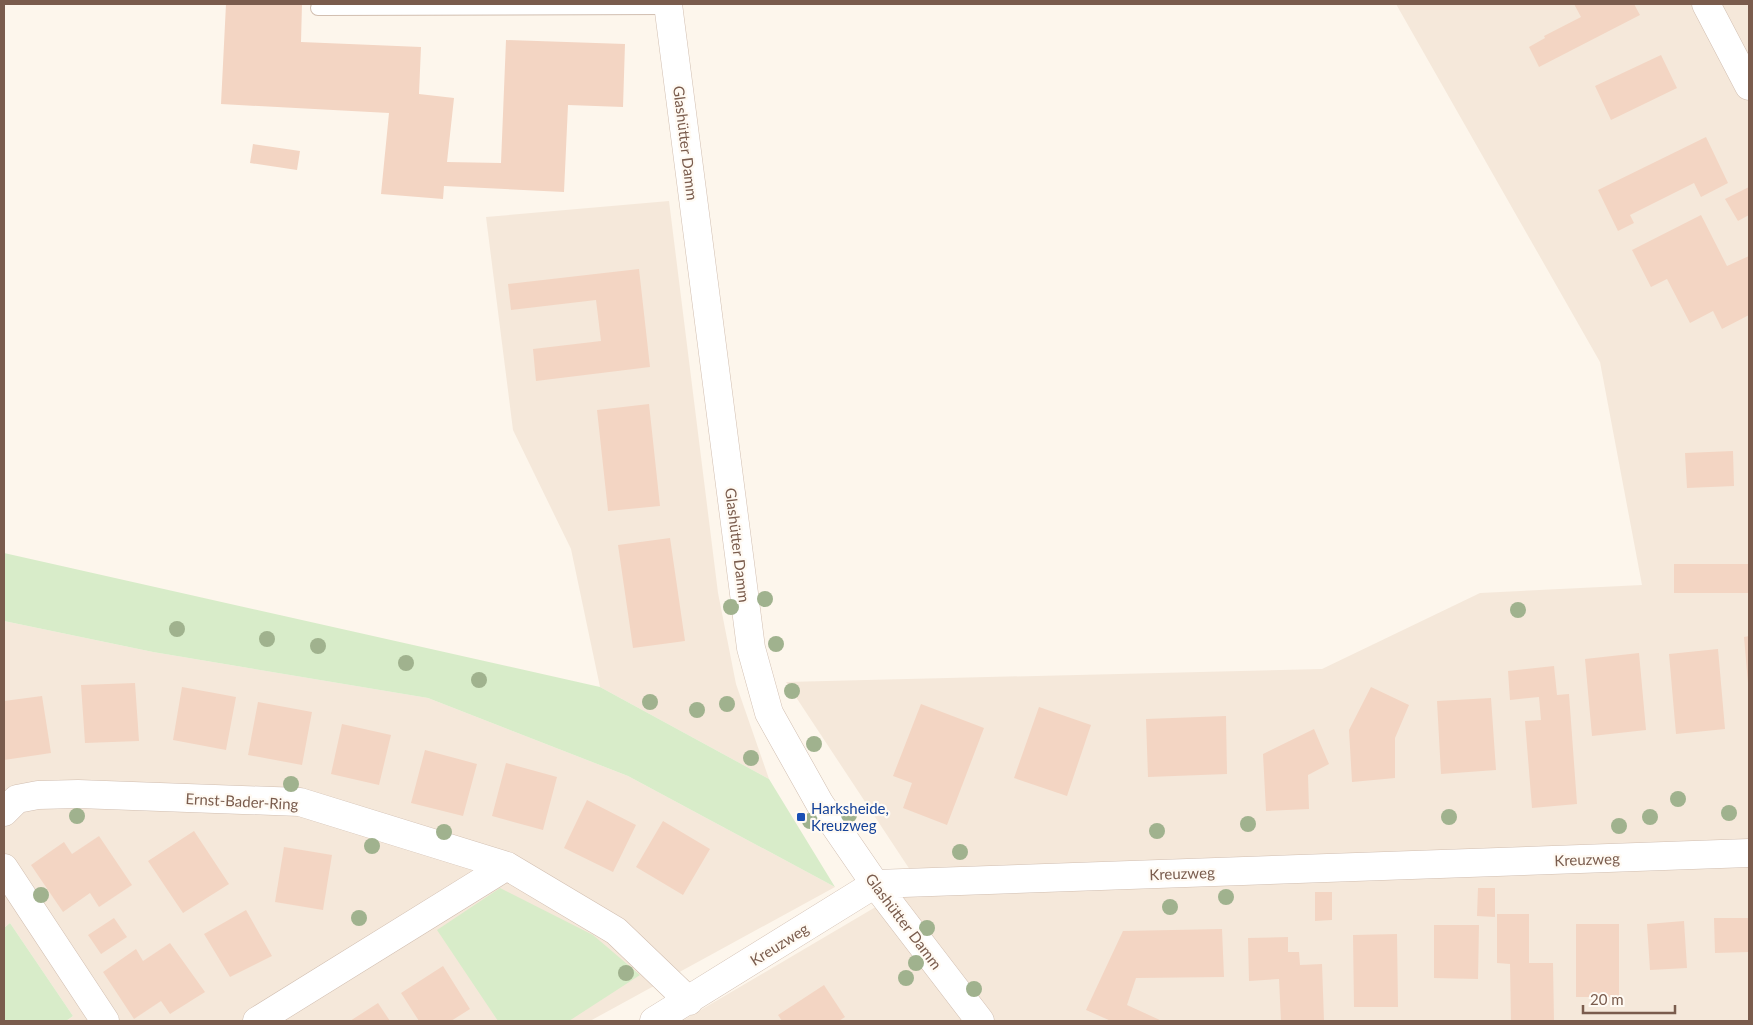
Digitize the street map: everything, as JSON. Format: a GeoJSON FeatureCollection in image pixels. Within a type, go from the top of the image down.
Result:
{"type":"FeatureCollection","features":[{"type":"Feature","properties":{"kind":"street"},"geometry":{"type":"LineString","coordinates":[[1706,4],[1749,86]]}},
{"type":"Feature","properties":{"kind":"street","name":"Glashütter Damm"},"geometry":{"type":"LineString","coordinates":[[668,6],[751,648],[769,713],[820,804],[874,884],[980,1021]]}},
{"type":"Feature","properties":{"kind":"street","name":"Ernst-Bader-Ring"},"geometry":{"type":"LineString","coordinates":[[4,812],[18,799],[38,795],[78,794],[300,802],[506,866],[616,931],[689,1001]]}},
{"type":"Feature","properties":{"kind":"street","name":"Kreuzweg"},"geometry":{"type":"LineString","coordinates":[[654,1021],[689,1001],[874,884],[1749,853]]}},
{"type":"Feature","properties":{"kind":"street"},"geometry":{"type":"LineString","coordinates":[[257,1021],[506,866]]}},
{"type":"Feature","properties":{"kind":"street"},"geometry":{"type":"LineString","coordinates":[[4,868],[105,1021]]}},
{"type":"Feature","properties":{"kind":"lane"},"geometry":{"type":"LineString","coordinates":[[318,8],[668,6]]}},
{"type":"Feature","properties":{"kind":"shaded area"},"geometry":{"type":"Polygon","coordinates":[[[1396,4],[1749,4],[1749,1021],[682,1021],[918,882],[786,682],[1322,669],[1480,593],[1642,585],[1600,362],[1396,4]]]}},
{"type":"Feature","properties":{"kind":"shaded area"},"geometry":{"type":"Polygon","coordinates":[[[669,201],[718,593],[736,684],[769,779],[600,687],[571,549],[513,430],[486,217],[669,201]]]}},
{"type":"Feature","properties":{"kind":"shaded area"},"geometry":{"type":"Polygon","coordinates":[[[4,621],[153,652],[428,698],[628,776],[835,887],[590,1021],[66,1021],[73,1016],[10,923],[4,928],[4,621]]]}},
{"type":"Feature","properties":{"kind":"green space"},"geometry":{"type":"Polygon","coordinates":[[[4,553],[600,687],[769,779],[835,887],[628,776],[428,698],[153,652],[4,621],[4,553]]]}},
{"type":"Feature","properties":{"kind":"green space"},"geometry":{"type":"Polygon","coordinates":[[[500,888],[593,935],[640,975],[569,1021],[498,1021],[437,930],[500,888]]]}},
{"type":"Feature","properties":{"kind":"green space"},"geometry":{"type":"Polygon","coordinates":[[[10,923],[73,1016],[66,1021],[4,1021],[4,928],[10,923]]]}},
{"type":"Feature","properties":{"kind":"building"},"geometry":{"type":"Polygon","coordinates":[[[226,4],[302,4],[301,42],[421,47],[419,94],[454,98],[447,162],[501,163],[506,40],[625,44],[623,107],[568,105],[564,192],[444,186],[443,199],[381,194],[389,113],[221,104],[226,4]]]}},
{"type":"Feature","properties":{"kind":"building"},"geometry":{"type":"Polygon","coordinates":[[[1574,4],[1634,4],[1640,15],[1539,67],[1529,47],[1545,38],[1544,36],[1581,17],[1574,4]]]}},
{"type":"Feature","properties":{"kind":"building"},"geometry":{"type":"Polygon","coordinates":[[[1661,55],[1677,88],[1611,120],[1595,86],[1661,55]]]}},
{"type":"Feature","properties":{"kind":"building"},"geometry":{"type":"Polygon","coordinates":[[[1706,137],[1728,183],[1701,197],[1694,183],[1630,215],[1634,223],[1618,231],[1598,190],[1706,137]]]}},
{"type":"Feature","properties":{"kind":"building"},"geometry":{"type":"Polygon","coordinates":[[[253,144],[300,151],[297,170],[250,163],[253,144]]]}},
{"type":"Feature","properties":{"kind":"building"},"geometry":{"type":"Polygon","coordinates":[[[1749,187],[1749,215],[1738,221],[1725,199],[1749,187]]]}},
{"type":"Feature","properties":{"kind":"building"},"geometry":{"type":"Polygon","coordinates":[[[1701,215],[1727,266],[1749,256],[1749,315],[1722,329],[1713,311],[1690,323],[1667,279],[1651,287],[1632,250],[1701,215]]]}},
{"type":"Feature","properties":{"kind":"building"},"geometry":{"type":"Polygon","coordinates":[[[639,269],[650,367],[536,381],[533,349],[601,341],[596,300],[511,310],[508,284],[639,269]]]}},
{"type":"Feature","properties":{"kind":"building"},"geometry":{"type":"Polygon","coordinates":[[[649,404],[660,506],[608,511],[597,410],[649,404]]]}},
{"type":"Feature","properties":{"kind":"building"},"geometry":{"type":"Polygon","coordinates":[[[1733,451],[1734,486],[1687,488],[1685,453],[1733,451]]]}},
{"type":"Feature","properties":{"kind":"building"},"geometry":{"type":"Polygon","coordinates":[[[670,538],[685,641],[633,648],[618,545],[670,538]]]}},
{"type":"Feature","properties":{"kind":"building"},"geometry":{"type":"Polygon","coordinates":[[[1674,564],[1749,564],[1749,593],[1674,593],[1674,564]]]}},
{"type":"Feature","properties":{"kind":"building"},"geometry":{"type":"Polygon","coordinates":[[[1749,636],[1749,683],[1748,683],[1744,637],[1749,636]]]}},
{"type":"Feature","properties":{"kind":"building"},"geometry":{"type":"Polygon","coordinates":[[[1718,649],[1725,729],[1676,734],[1669,654],[1718,649]]]}},
{"type":"Feature","properties":{"kind":"building"},"geometry":{"type":"Polygon","coordinates":[[[1639,653],[1646,730],[1592,736],[1585,659],[1639,653]]]}},
{"type":"Feature","properties":{"kind":"building"},"geometry":{"type":"Polygon","coordinates":[[[1554,666],[1557,695],[1569,694],[1577,804],[1532,808],[1525,721],[1541,720],[1539,697],[1510,700],[1508,671],[1554,666]]]}},
{"type":"Feature","properties":{"kind":"building"},"geometry":{"type":"Polygon","coordinates":[[[135,683],[139,741],[85,743],[81,685],[135,683]]]}},
{"type":"Feature","properties":{"kind":"building"},"geometry":{"type":"Polygon","coordinates":[[[182,687],[236,697],[226,750],[173,740],[182,687]]]}},
{"type":"Feature","properties":{"kind":"building"},"geometry":{"type":"Polygon","coordinates":[[[1371,687],[1409,705],[1395,738],[1395,778],[1352,782],[1349,730],[1371,687]]]}},
{"type":"Feature","properties":{"kind":"building"},"geometry":{"type":"Polygon","coordinates":[[[42,696],[51,753],[4,760],[4,701],[42,696]]]}},
{"type":"Feature","properties":{"kind":"building"},"geometry":{"type":"Polygon","coordinates":[[[1491,698],[1496,770],[1441,774],[1437,701],[1491,698]]]}},
{"type":"Feature","properties":{"kind":"building"},"geometry":{"type":"Polygon","coordinates":[[[258,702],[312,712],[302,765],[248,755],[258,702]]]}},
{"type":"Feature","properties":{"kind":"building"},"geometry":{"type":"Polygon","coordinates":[[[921,704],[984,728],[947,825],[903,808],[912,783],[893,776],[921,704]]]}},
{"type":"Feature","properties":{"kind":"building"},"geometry":{"type":"Polygon","coordinates":[[[1039,707],[1091,725],[1067,796],[1014,778],[1039,707]]]}},
{"type":"Feature","properties":{"kind":"building"},"geometry":{"type":"Polygon","coordinates":[[[1226,716],[1227,774],[1148,777],[1146,719],[1226,716]]]}},
{"type":"Feature","properties":{"kind":"building"},"geometry":{"type":"Polygon","coordinates":[[[342,724],[391,735],[379,785],[331,774],[342,724]]]}},
{"type":"Feature","properties":{"kind":"building"},"geometry":{"type":"Polygon","coordinates":[[[1314,729],[1329,764],[1308,775],[1309,809],[1266,811],[1263,754],[1314,729]]]}},
{"type":"Feature","properties":{"kind":"building"},"geometry":{"type":"Polygon","coordinates":[[[425,750],[477,764],[463,816],[411,803],[425,750]]]}},
{"type":"Feature","properties":{"kind":"building"},"geometry":{"type":"Polygon","coordinates":[[[506,763],[557,777],[543,830],[492,816],[506,763]]]}},
{"type":"Feature","properties":{"kind":"building"},"geometry":{"type":"Polygon","coordinates":[[[587,800],[636,825],[613,872],[564,848],[587,800]]]}},
{"type":"Feature","properties":{"kind":"building"},"geometry":{"type":"Polygon","coordinates":[[[663,821],[710,849],[683,895],[636,867],[663,821]]]}},
{"type":"Feature","properties":{"kind":"building"},"geometry":{"type":"Polygon","coordinates":[[[194,831],[229,884],[183,913],[148,861],[194,831]]]}},
{"type":"Feature","properties":{"kind":"building"},"geometry":{"type":"Polygon","coordinates":[[[99,836],[132,885],[99,907],[90,893],[63,912],[31,865],[64,842],[72,854],[99,836]]]}},
{"type":"Feature","properties":{"kind":"building"},"geometry":{"type":"Polygon","coordinates":[[[284,847],[332,855],[323,910],[275,902],[284,847]]]}},
{"type":"Feature","properties":{"kind":"building"},"geometry":{"type":"Polygon","coordinates":[[[1478,888],[1495,888],[1495,917],[1477,916],[1478,888]]]}},
{"type":"Feature","properties":{"kind":"building"},"geometry":{"type":"Polygon","coordinates":[[[1315,892],[1332,892],[1332,920],[1315,921],[1315,892]]]}},
{"type":"Feature","properties":{"kind":"building"},"geometry":{"type":"Polygon","coordinates":[[[246,910],[272,956],[230,977],[204,934],[246,910]]]}},
{"type":"Feature","properties":{"kind":"building"},"geometry":{"type":"Polygon","coordinates":[[[1497,914],[1529,914],[1529,963],[1553,963],[1554,1021],[1511,1021],[1510,964],[1497,963],[1497,914]]]}},
{"type":"Feature","properties":{"kind":"building"},"geometry":{"type":"Polygon","coordinates":[[[114,918],[127,937],[101,954],[88,935],[114,918]]]}},
{"type":"Feature","properties":{"kind":"building"},"geometry":{"type":"Polygon","coordinates":[[[1714,918],[1749,918],[1749,952],[1715,953],[1714,918]]]}},
{"type":"Feature","properties":{"kind":"building"},"geometry":{"type":"Polygon","coordinates":[[[1684,921],[1687,968],[1650,970],[1647,924],[1684,921]]]}},
{"type":"Feature","properties":{"kind":"building"},"geometry":{"type":"Polygon","coordinates":[[[1576,924],[1619,924],[1619,997],[1576,997],[1576,924]]]}},
{"type":"Feature","properties":{"kind":"building"},"geometry":{"type":"Polygon","coordinates":[[[1434,925],[1479,925],[1478,979],[1434,978],[1434,925]]]}},
{"type":"Feature","properties":{"kind":"building"},"geometry":{"type":"Polygon","coordinates":[[[1222,929],[1224,977],[1136,978],[1127,1005],[1162,1021],[1111,1021],[1086,1010],[1123,931],[1222,929]]]}},
{"type":"Feature","properties":{"kind":"building"},"geometry":{"type":"Polygon","coordinates":[[[1397,934],[1398,1007],[1354,1007],[1353,935],[1397,934]]]}},
{"type":"Feature","properties":{"kind":"building"},"geometry":{"type":"Polygon","coordinates":[[[1288,937],[1288,952],[1299,952],[1300,965],[1322,964],[1324,1021],[1281,1021],[1279,979],[1249,981],[1248,938],[1288,937]]]}},
{"type":"Feature","properties":{"kind":"building"},"geometry":{"type":"Polygon","coordinates":[[[170,943],[205,992],[170,1014],[161,1001],[134,1019],[103,972],[136,949],[143,961],[170,943]]]}},
{"type":"Feature","properties":{"kind":"building"},"geometry":{"type":"Polygon","coordinates":[[[443,966],[470,1009],[451,1021],[419,1021],[401,993],[443,966]]]}},
{"type":"Feature","properties":{"kind":"building"},"geometry":{"type":"Polygon","coordinates":[[[824,985],[845,1017],[839,1021],[782,1021],[778,1015],[824,985]]]}},
{"type":"Feature","properties":{"kind":"building"},"geometry":{"type":"Polygon","coordinates":[[[378,1003],[390,1021],[350,1021],[378,1003]]]}},
{"type":"Feature","properties":{"kind":"place","name":"Harksheide, Kreuzweg"},"geometry":{"type":"Point","coordinates":[801,817]}}]}
